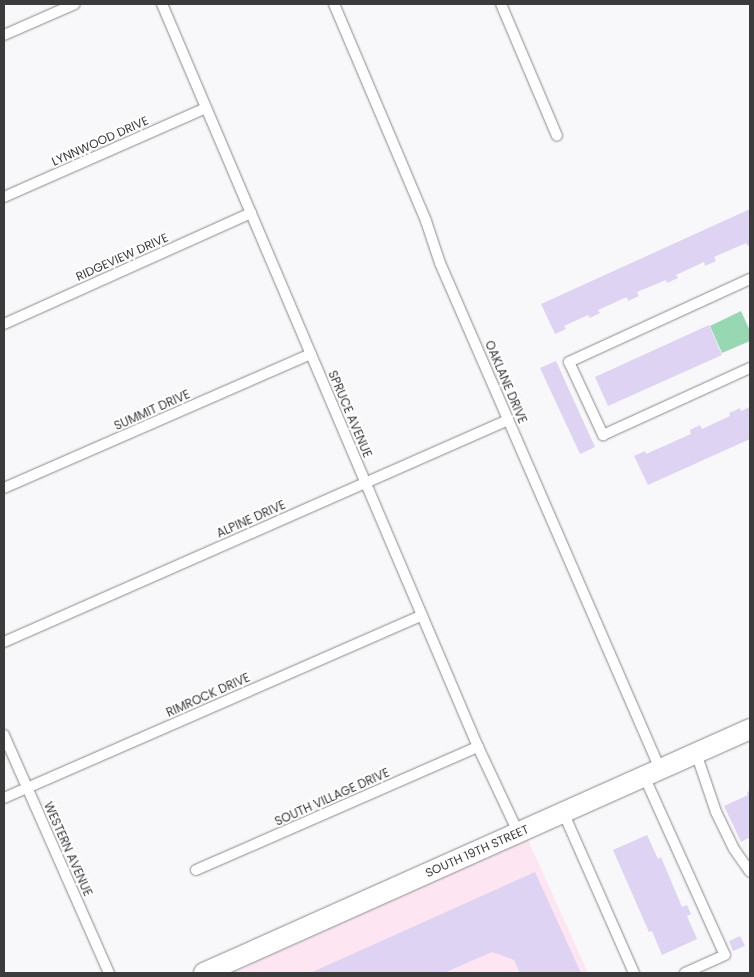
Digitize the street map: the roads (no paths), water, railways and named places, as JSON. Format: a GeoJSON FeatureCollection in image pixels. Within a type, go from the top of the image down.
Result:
{"type":"FeatureCollection","features":[{"type":"Feature","properties":{"kind":"street","name":"SOUTH 19TH STREET"},"geometry":{"type":"LineString","coordinates":[[204,973],[750,728]]}},
{"type":"Feature","properties":{"kind":"lane"},"geometry":{"type":"LineString","coordinates":[[4,35],[75,4]]}},
{"type":"Feature","properties":{"kind":"lane","name":"SPRUCE AVENUE"},"geometry":{"type":"LineString","coordinates":[[162,4],[478,747],[518,832]]}},
{"type":"Feature","properties":{"kind":"lane","name":"OAKLANE DRIVE"},"geometry":{"type":"LineString","coordinates":[[334,4],[426,221],[440,263],[508,420],[725,955],[685,973]]}},
{"type":"Feature","properties":{"kind":"lane"},"geometry":{"type":"LineString","coordinates":[[501,4],[557,136]]}},
{"type":"Feature","properties":{"kind":"lane","name":"LYNNWOOD DRIVE"},"geometry":{"type":"LineString","coordinates":[[4,197],[206,108]]}},
{"type":"Feature","properties":{"kind":"lane","name":"RIDGEVIEW DRIVE"},"geometry":{"type":"LineString","coordinates":[[4,324],[251,214]]}},
{"type":"Feature","properties":{"kind":"lane"},"geometry":{"type":"LineString","coordinates":[[750,280],[570,362],[603,436],[750,368]]}},
{"type":"Feature","properties":{"kind":"lane","name":"SUMMIT DRIVE"},"geometry":{"type":"LineString","coordinates":[[4,488],[311,354]]}},
{"type":"Feature","properties":{"kind":"lane","name":"ALPINE DRIVE"},"geometry":{"type":"LineString","coordinates":[[4,642],[508,420]]}},
{"type":"Feature","properties":{"kind":"lane","name":"RIMROCK DRIVE"},"geometry":{"type":"LineString","coordinates":[[4,798],[422,615]]}},
{"type":"Feature","properties":{"kind":"lane","name":"WESTERN AVENUE"},"geometry":{"type":"LineString","coordinates":[[4,734],[109,973]]}},
{"type":"Feature","properties":{"kind":"lane","name":"SOUTH VILLAGE DRIVE"},"geometry":{"type":"LineString","coordinates":[[196,870],[478,747]]}},
{"type":"Feature","properties":{"kind":"lane"},"geometry":{"type":"LineString","coordinates":[[696,753],[716,812],[734,849],[750,872]]}},
{"type":"Feature","properties":{"kind":"lane"},"geometry":{"type":"LineString","coordinates":[[563,812],[634,973]]}}]}
